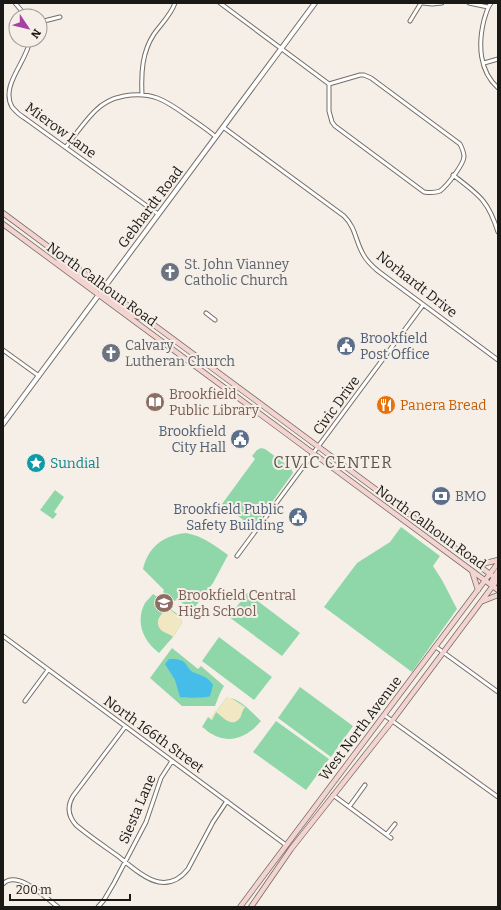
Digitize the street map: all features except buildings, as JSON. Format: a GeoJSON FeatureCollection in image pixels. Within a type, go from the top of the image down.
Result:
{"type":"FeatureCollection","features":[{"type":"Feature","properties":{"kind":"main road","name":"North Calhoun Road"},"geometry":{"type":"LineString","coordinates":[[3,213],[495,578]]}},
{"type":"Feature","properties":{"kind":"main road","name":"North Calhoun Road"},"geometry":{"type":"LineString","coordinates":[[3,224],[498,590]]}},
{"type":"Feature","properties":{"kind":"main road"},"geometry":{"type":"LineString","coordinates":[[44,255],[72,270],[98,290],[104,288]]}},
{"type":"Feature","properties":{"kind":"main road"},"geometry":{"type":"LineString","coordinates":[[98,294],[104,294],[133,315],[147,320]]}},
{"type":"Feature","properties":{"kind":"main road"},"geometry":{"type":"LineString","coordinates":[[478,565],[498,560]]}},
{"type":"Feature","properties":{"kind":"main road","name":"West North Avenue"},"geometry":{"type":"LineString","coordinates":[[251,907],[291,849],[332,795],[392,721],[493,586],[498,563]]}},
{"type":"Feature","properties":{"kind":"main road"},"geometry":{"type":"LineString","coordinates":[[471,570],[478,590]]}},
{"type":"Feature","properties":{"kind":"main road"},"geometry":{"type":"LineString","coordinates":[[495,578],[498,571]]}},
{"type":"Feature","properties":{"kind":"main road","name":"West North Avenue"},"geometry":{"type":"LineString","coordinates":[[240,907],[485,580],[495,578]]}},
{"type":"Feature","properties":{"kind":"main road"},"geometry":{"type":"LineString","coordinates":[[481,602],[498,595]]}},
{"type":"Feature","properties":{"kind":"street"},"geometry":{"type":"LineString","coordinates":[[142,94],[142,68],[145,52],[155,33],[170,13],[175,3]]}},
{"type":"Feature","properties":{"kind":"street"},"geometry":{"type":"LineString","coordinates":[[220,3],[329,84]]}},
{"type":"Feature","properties":{"kind":"street","name":"Gebhardt Road"},"geometry":{"type":"LineString","coordinates":[[3,424],[315,3]]}},
{"type":"Feature","properties":{"kind":"street"},"geometry":{"type":"LineString","coordinates":[[410,21],[422,3],[442,3]]}},
{"type":"Feature","properties":{"kind":"street"},"geometry":{"type":"LineString","coordinates":[[469,3],[488,7]]}},
{"type":"Feature","properties":{"kind":"street"},"geometry":{"type":"LineString","coordinates":[[491,3],[488,7],[480,42],[481,54],[484,63],[491,80],[498,88]]}},
{"type":"Feature","properties":{"kind":"street"},"geometry":{"type":"LineString","coordinates":[[48,20],[60,17]]}},
{"type":"Feature","properties":{"kind":"street","name":"Mierow Lane"},"geometry":{"type":"LineString","coordinates":[[27,48],[25,55],[6,85],[7,100],[13,109],[158,214]]}},
{"type":"Feature","properties":{"kind":"street"},"geometry":{"type":"LineString","coordinates":[[484,63],[498,59]]}},
{"type":"Feature","properties":{"kind":"street"},"geometry":{"type":"LineString","coordinates":[[364,75],[371,78],[460,144],[464,152],[462,163],[453,176],[439,191],[432,193],[424,192],[353,140],[332,122],[329,111],[329,84],[364,75]]}},
{"type":"Feature","properties":{"kind":"street"},"geometry":{"type":"LineString","coordinates":[[66,148],[89,117],[100,106],[120,97],[142,94],[154,96],[170,103],[216,137]]}},
{"type":"Feature","properties":{"kind":"street","name":"Norhardt Drive"},"geometry":{"type":"LineString","coordinates":[[223,127],[344,216],[352,226],[363,254],[378,271],[498,360]]}},
{"type":"Feature","properties":{"kind":"street"},"geometry":{"type":"LineString","coordinates":[[453,176],[484,201],[490,210],[498,232]]}},
{"type":"Feature","properties":{"kind":"street","name":"Civic Drive"},"geometry":{"type":"LineString","coordinates":[[237,556],[423,305]]}},
{"type":"Feature","properties":{"kind":"street"},"geometry":{"type":"LineString","coordinates":[[206,313],[215,320]]}},
{"type":"Feature","properties":{"kind":"street"},"geometry":{"type":"LineString","coordinates":[[3,350],[39,376]]}},
{"type":"Feature","properties":{"kind":"street","name":"North 166th Street"},"geometry":{"type":"LineString","coordinates":[[3,636],[291,849]]}},
{"type":"Feature","properties":{"kind":"street"},"geometry":{"type":"LineString","coordinates":[[436,647],[498,692]]}},
{"type":"Feature","properties":{"kind":"street"},"geometry":{"type":"LineString","coordinates":[[25,702],[48,670]]}},
{"type":"Feature","properties":{"kind":"street"},"geometry":{"type":"LineString","coordinates":[[384,715],[498,797]]}},
{"type":"Feature","properties":{"kind":"street"},"geometry":{"type":"LineString","coordinates":[[125,727],[73,796],[68,808],[70,817],[76,825],[126,862],[154,881],[166,883],[173,881],[188,869],[213,822],[227,801]]}},
{"type":"Feature","properties":{"kind":"street","name":"Siesta Lane"},"geometry":{"type":"LineString","coordinates":[[98,907],[104,900],[126,862],[146,822],[161,778],[172,761]]}},
{"type":"Feature","properties":{"kind":"street"},"geometry":{"type":"LineString","coordinates":[[349,807],[365,785]]}},
{"type":"Feature","properties":{"kind":"street"},"geometry":{"type":"LineString","coordinates":[[332,795],[391,838]]}},
{"type":"Feature","properties":{"kind":"street"},"geometry":{"type":"LineString","coordinates":[[387,834],[395,824]]}},
{"type":"Feature","properties":{"kind":"street"},"geometry":{"type":"LineString","coordinates":[[3,884],[10,879],[17,879],[25,883],[58,907]]}},
{"type":"Feature","properties":{"kind":"green space"},"geometry":{"type":"Polygon","coordinates":[[[261,448],[265,449],[291,468],[293,473],[257,523],[250,525],[222,504],[255,459],[252,456],[261,448]]]}},
{"type":"Feature","properties":{"kind":"green space"},"geometry":{"type":"Polygon","coordinates":[[[55,490],[64,497],[54,512],[57,514],[53,519],[40,510],[55,490]]]}},
{"type":"Feature","properties":{"kind":"green space"},"geometry":{"type":"Polygon","coordinates":[[[401,527],[440,556],[433,566],[457,609],[412,672],[324,607],[357,563],[390,542],[401,527]]]}},
{"type":"Feature","properties":{"kind":"green space"},"geometry":{"type":"Polygon","coordinates":[[[186,533],[192,534],[213,544],[228,555],[213,583],[195,607],[189,608],[177,599],[175,601],[163,592],[164,590],[143,569],[145,561],[153,548],[164,539],[186,533]]]}},
{"type":"Feature","properties":{"kind":"green space"},"geometry":{"type":"Polygon","coordinates":[[[247,593],[300,633],[282,656],[229,617],[247,593]]]}},
{"type":"Feature","properties":{"kind":"green space"},"geometry":{"type":"Polygon","coordinates":[[[153,594],[162,600],[160,603],[179,616],[182,623],[173,637],[159,653],[153,648],[145,637],[141,624],[142,610],[145,603],[153,594]]]}},
{"type":"Feature","properties":{"kind":"green space"},"geometry":{"type":"Polygon","coordinates":[[[219,637],[272,677],[254,700],[202,661],[219,637]]]}},
{"type":"Feature","properties":{"kind":"green space"},"geometry":{"type":"Polygon","coordinates":[[[172,648],[198,669],[201,666],[224,686],[215,706],[182,706],[150,678],[172,648]]]}},
{"type":"Feature","properties":{"kind":"green space"},"geometry":{"type":"Polygon","coordinates":[[[300,687],[353,726],[331,757],[278,718],[300,687]]]}},
{"type":"Feature","properties":{"kind":"green space"},"geometry":{"type":"Polygon","coordinates":[[[226,698],[231,698],[240,702],[261,721],[245,735],[232,739],[219,737],[209,732],[202,727],[208,717],[211,719],[226,698]]]}},
{"type":"Feature","properties":{"kind":"green space"},"geometry":{"type":"Polygon","coordinates":[[[276,721],[329,759],[306,790],[253,752],[276,721]]]}},
{"type":"Feature","properties":{"kind":"sand"},"geometry":{"type":"Polygon","coordinates":[[[161,602],[169,606],[168,608],[160,603],[161,602]]]}},
{"type":"Feature","properties":{"kind":"sand"},"geometry":{"type":"Polygon","coordinates":[[[168,608],[181,618],[182,623],[173,637],[162,631],[158,624],[159,617],[168,608]]]}},
{"type":"Feature","properties":{"kind":"sand"},"geometry":{"type":"Polygon","coordinates":[[[226,698],[231,698],[245,707],[238,720],[235,722],[228,721],[216,712],[212,720],[210,719],[215,710],[217,711],[226,698]]]}},
{"type":"Feature","properties":{"kind":"water"},"geometry":{"type":"Polygon","coordinates":[[[169,659],[181,660],[191,671],[209,680],[213,685],[210,696],[196,698],[180,697],[175,680],[165,664],[169,659]]]}},
{"type":"Feature","properties":{"kind":"place","name":"St. John Vianney Catholic Church"},"geometry":{"type":"Point","coordinates":[170,272]}},
{"type":"Feature","properties":{"kind":"place","name":"Brookfield Post Office"},"geometry":{"type":"Point","coordinates":[346,346]}},
{"type":"Feature","properties":{"kind":"place","name":"Calvary Lutheran Church"},"geometry":{"type":"Point","coordinates":[111,353]}},
{"type":"Feature","properties":{"kind":"place","name":"Brookfield Public Library"},"geometry":{"type":"Point","coordinates":[155,402]}},
{"type":"Feature","properties":{"kind":"place","name":"Panera Bread"},"geometry":{"type":"Point","coordinates":[386,405]}},
{"type":"Feature","properties":{"kind":"place","name":"Brookfield City Hall"},"geometry":{"type":"Point","coordinates":[240,439]}},
{"type":"Feature","properties":{"kind":"place","name":"Sundial"},"geometry":{"type":"Point","coordinates":[36,463]}},
{"type":"Feature","properties":{"kind":"place","name":"BMO"},"geometry":{"type":"Point","coordinates":[441,496]}},
{"type":"Feature","properties":{"kind":"place","name":"Brookfield Public Safety Building"},"geometry":{"type":"Point","coordinates":[298,517]}},
{"type":"Feature","properties":{"kind":"place","name":"Brookfield Central High School"},"geometry":{"type":"Point","coordinates":[164,603]}},
{"type":"Feature","properties":{"kind":"district","name":"CIVIC CENTER"},"geometry":{"type":"Point","coordinates":[333,462]}}]}
